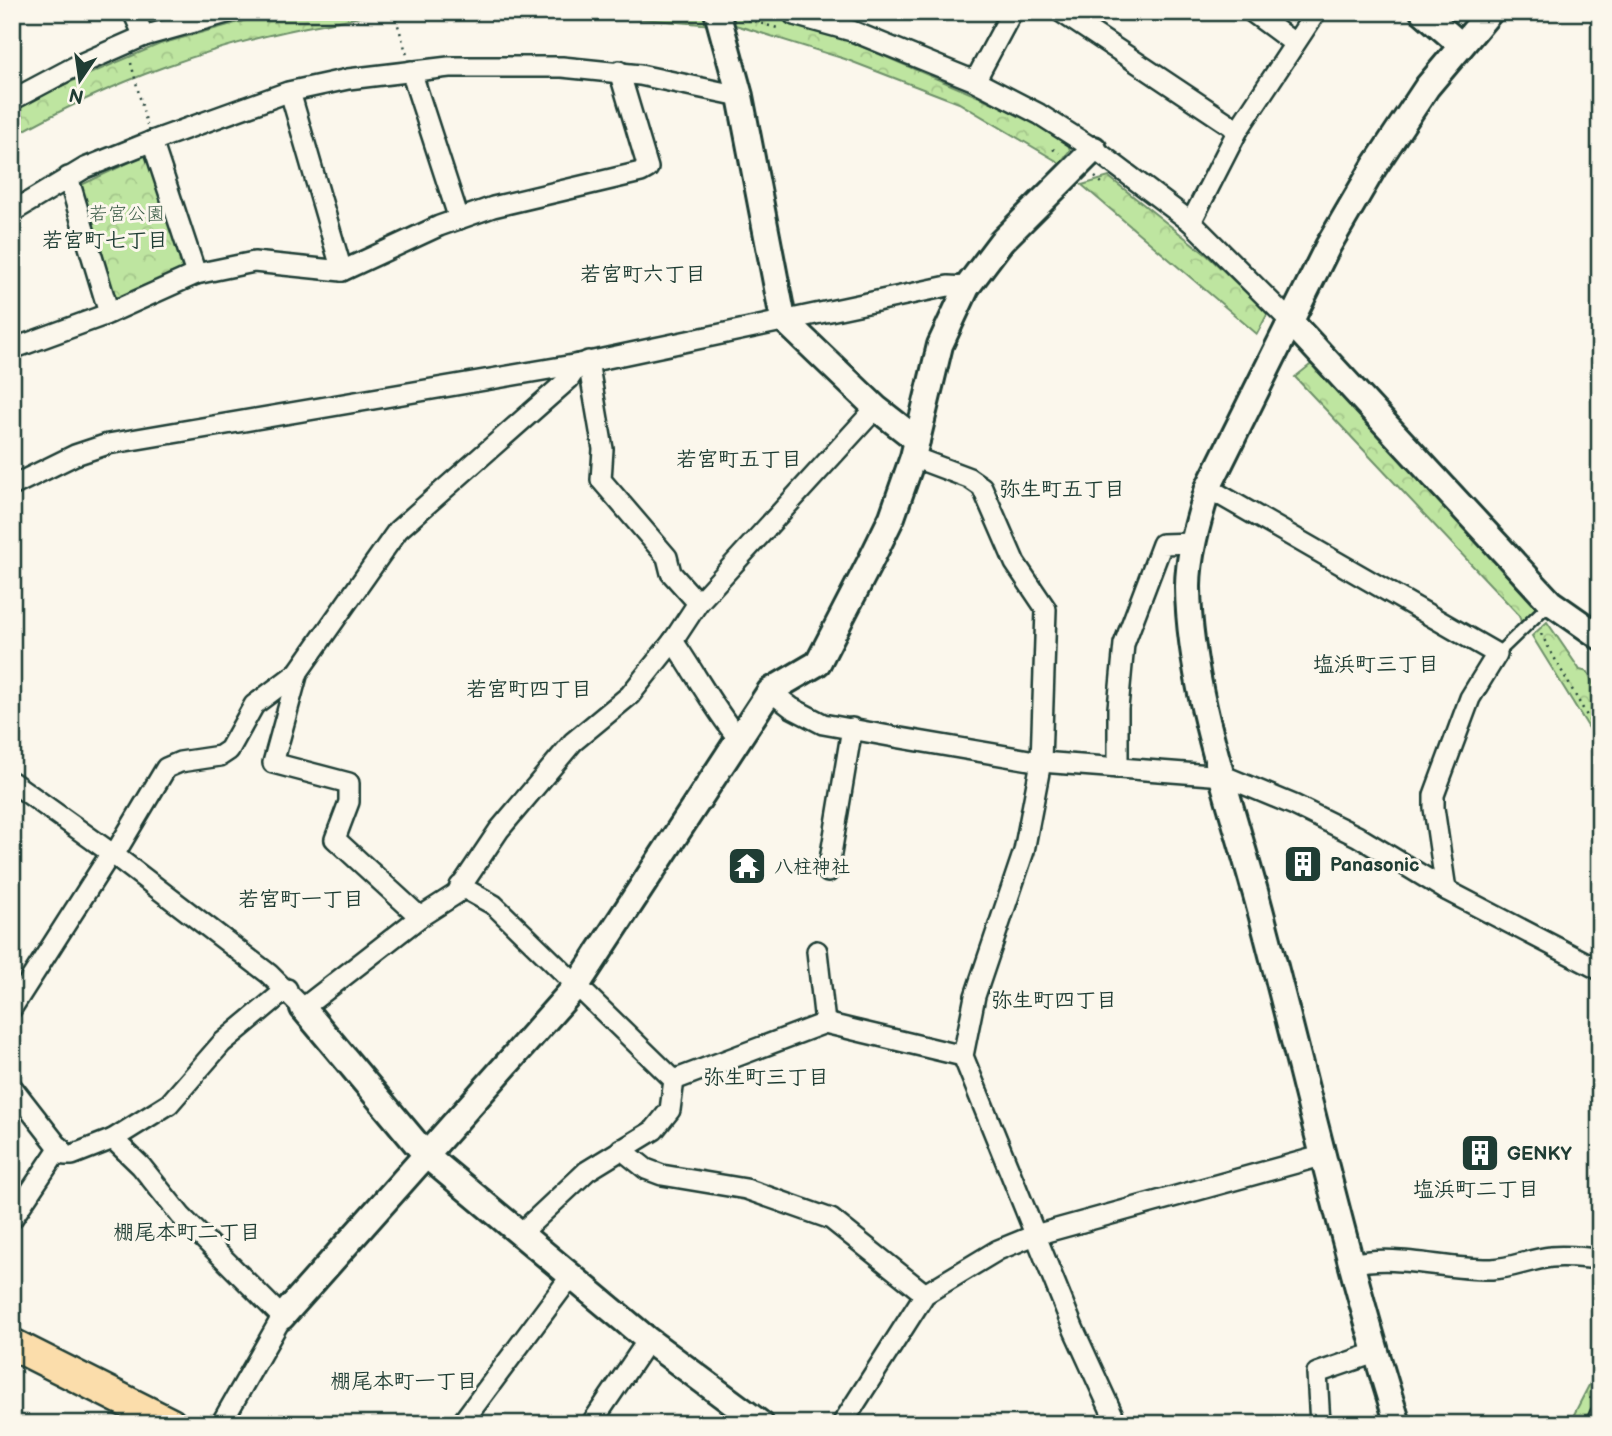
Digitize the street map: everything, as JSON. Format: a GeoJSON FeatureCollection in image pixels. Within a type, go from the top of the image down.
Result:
{"type":"FeatureCollection","features":[{"type":"Feature","properties":{"kind":"main road"},"geometry":{"type":"LineString","coordinates":[[12,1344],[171,1424]]}},
{"type":"Feature","properties":{"kind":"street"},"geometry":{"type":"LineString","coordinates":[[133,12],[144,36]]}},
{"type":"Feature","properties":{"kind":"street"},"geometry":{"type":"LineString","coordinates":[[12,100],[78,65],[144,36],[230,12]]}},
{"type":"Feature","properties":{"kind":"street"},"geometry":{"type":"LineString","coordinates":[[794,12],[794,15],[852,31],[975,81],[1040,114],[1094,149],[1191,222],[1292,323],[1550,603],[1600,637]]}},
{"type":"Feature","properties":{"kind":"street"},"geometry":{"type":"LineString","coordinates":[[975,81],[1012,12]]}},
{"type":"Feature","properties":{"kind":"street"},"geometry":{"type":"LineString","coordinates":[[1061,12],[1238,130]]}},
{"type":"Feature","properties":{"kind":"street"},"geometry":{"type":"LineString","coordinates":[[1252,12],[1294,43]]}},
{"type":"Feature","properties":{"kind":"street"},"geometry":{"type":"LineString","coordinates":[[1191,222],[1238,130],[1316,12]]}},
{"type":"Feature","properties":{"kind":"street"},"geometry":{"type":"LineString","coordinates":[[1423,12],[1461,45]]}},
{"type":"Feature","properties":{"kind":"street"},"geometry":{"type":"LineString","coordinates":[[1398,1424],[1351,1264],[1199,680],[1188,584],[1194,543],[1208,488],[1328,246],[1374,167],[1427,86],[1490,12]]}},
{"type":"Feature","properties":{"kind":"street"},"geometry":{"type":"LineString","coordinates":[[727,15],[783,319],[915,448],[982,486],[1015,563],[1046,609],[1041,762],[1024,851],[975,996],[963,1056],[1035,1235],[1116,1424]]}},
{"type":"Feature","properties":{"kind":"street"},"geometry":{"type":"LineString","coordinates":[[12,212],[68,177],[152,141],[290,92],[348,79],[449,68],[562,67],[619,71],[740,96]]}},
{"type":"Feature","properties":{"kind":"street"},"geometry":{"type":"LineString","coordinates":[[411,71],[459,219]]}},
{"type":"Feature","properties":{"kind":"street"},"geometry":{"type":"LineString","coordinates":[[12,349],[109,313],[196,274],[254,262],[342,271],[459,219],[493,207],[641,172],[648,168],[619,71]]}},
{"type":"Feature","properties":{"kind":"street"},"geometry":{"type":"LineString","coordinates":[[290,92],[342,271]]}},
{"type":"Feature","properties":{"kind":"street"},"geometry":{"type":"LineString","coordinates":[[152,141],[196,274]]}},
{"type":"Feature","properties":{"kind":"street"},"geometry":{"type":"LineString","coordinates":[[221,1424],[282,1317],[578,984],[737,737],[770,691],[818,663],[892,517],[915,448],[940,345],[967,287],[1001,242],[1094,149]]}},
{"type":"Feature","properties":{"kind":"street"},"geometry":{"type":"LineString","coordinates":[[68,177],[109,313]]}},
{"type":"Feature","properties":{"kind":"street"},"geometry":{"type":"LineString","coordinates":[[12,486],[75,455],[108,444],[584,362],[948,286],[967,287]]}},
{"type":"Feature","properties":{"kind":"street"},"geometry":{"type":"LineString","coordinates":[[584,362],[603,449],[601,480],[667,557],[671,573],[698,603]]}},
{"type":"Feature","properties":{"kind":"street"},"geometry":{"type":"LineString","coordinates":[[12,1009],[166,768],[180,762],[220,756],[229,750],[254,705],[298,672],[398,530],[569,379],[584,362]]}},
{"type":"Feature","properties":{"kind":"street"},"geometry":{"type":"LineString","coordinates":[[303,1008],[420,917],[456,894],[499,830],[573,743],[630,695],[673,641],[698,603],[876,408]]}},
{"type":"Feature","properties":{"kind":"street"},"geometry":{"type":"LineString","coordinates":[[1208,488],[1497,653],[1471,698],[1434,795],[1446,890]]}},
{"type":"Feature","properties":{"kind":"street"},"geometry":{"type":"LineString","coordinates":[[1118,768],[1118,708],[1128,632],[1163,544],[1194,543]]}},
{"type":"Feature","properties":{"kind":"street"},"geometry":{"type":"LineString","coordinates":[[673,641],[703,684],[714,708],[737,737]]}},
{"type":"Feature","properties":{"kind":"street"},"geometry":{"type":"LineString","coordinates":[[298,672],[273,763],[349,783],[349,802],[335,839],[420,917]]}},
{"type":"Feature","properties":{"kind":"street"},"geometry":{"type":"LineString","coordinates":[[770,691],[792,708],[823,723],[1041,762],[1224,776],[1294,805],[1357,836],[1446,890],[1600,970]]}},
{"type":"Feature","properties":{"kind":"street"},"geometry":{"type":"LineString","coordinates":[[828,872],[852,728]]}},
{"type":"Feature","properties":{"kind":"street"},"geometry":{"type":"LineString","coordinates":[[12,782],[112,854],[287,989],[426,1156],[648,1340],[761,1424]]}},
{"type":"Feature","properties":{"kind":"street"},"geometry":{"type":"LineString","coordinates":[[460,886],[494,905],[674,1080]]}},
{"type":"Feature","properties":{"kind":"street"},"geometry":{"type":"LineString","coordinates":[[817,951],[825,1023]]}},
{"type":"Feature","properties":{"kind":"street"},"geometry":{"type":"LineString","coordinates":[[12,1087],[65,1155],[72,1155],[114,1139],[169,1104],[222,1043],[287,989]]}},
{"type":"Feature","properties":{"kind":"street"},"geometry":{"type":"LineString","coordinates":[[674,1080],[825,1023],[963,1056]]}},
{"type":"Feature","properties":{"kind":"street"},"geometry":{"type":"LineString","coordinates":[[521,1233],[564,1189],[621,1149],[654,1130],[668,1115],[674,1080]]}},
{"type":"Feature","properties":{"kind":"street"},"geometry":{"type":"LineString","coordinates":[[114,1139],[141,1166],[181,1216],[282,1317]]}},
{"type":"Feature","properties":{"kind":"street"},"geometry":{"type":"LineString","coordinates":[[12,1219],[60,1147]]}},
{"type":"Feature","properties":{"kind":"street"},"geometry":{"type":"LineString","coordinates":[[621,1149],[646,1169],[662,1175],[746,1189],[831,1219],[925,1294]]}},
{"type":"Feature","properties":{"kind":"street"},"geometry":{"type":"LineString","coordinates":[[842,1424],[925,1294],[998,1250],[1035,1235],[1250,1174],[1325,1156]]}},
{"type":"Feature","properties":{"kind":"street"},"geometry":{"type":"LineString","coordinates":[[1351,1264],[1384,1258],[1443,1267],[1493,1269],[1524,1265],[1547,1257],[1600,1259]]}},
{"type":"Feature","properties":{"kind":"street"},"geometry":{"type":"LineString","coordinates":[[461,1424],[572,1276]]}},
{"type":"Feature","properties":{"kind":"street"},"geometry":{"type":"LineString","coordinates":[[591,1424],[648,1340]]}},
{"type":"Feature","properties":{"kind":"street"},"geometry":{"type":"LineString","coordinates":[[1320,1424],[1317,1373],[1376,1353]]}},
{"type":"Feature","properties":{"kind":"street"},"geometry":{"type":"LineString","coordinates":[[1595,1424],[1600,1415]]}},
{"type":"Feature","properties":{"kind":"lane"},"geometry":{"type":"LineString","coordinates":[[1497,653],[1550,603]]}},
{"type":"Feature","properties":{"kind":"path"},"geometry":{"type":"LineString","coordinates":[[394,12],[411,71]]}},
{"type":"Feature","properties":{"kind":"path"},"geometry":{"type":"LineString","coordinates":[[727,15],[781,29]]}},
{"type":"Feature","properties":{"kind":"path"},"geometry":{"type":"LineString","coordinates":[[131,63],[152,141]]}},
{"type":"Feature","properties":{"kind":"path"},"geometry":{"type":"LineString","coordinates":[[1541,634],[1600,739]]}},
{"type":"Feature","properties":{"kind":"green space"},"geometry":{"type":"Polygon","coordinates":[[[276,12],[397,12],[287,31],[205,53],[126,82],[12,137],[12,107],[16,105],[160,44],[276,12]]]}},
{"type":"Feature","properties":{"kind":"green space"},"geometry":{"type":"Polygon","coordinates":[[[559,12],[708,12],[712,25],[559,12]]]}},
{"type":"Feature","properties":{"kind":"green space"},"geometry":{"type":"Polygon","coordinates":[[[729,12],[784,12],[786,23],[842,38],[1028,118],[1068,144],[1070,150],[1060,163],[959,103],[845,59],[732,24],[729,12]]]}},
{"type":"Feature","properties":{"kind":"green space","name":"若宮公園"},"geometry":{"type":"Polygon","coordinates":[[[151,152],[183,272],[116,305],[79,186],[151,152]]]}},
{"type":"Feature","properties":{"kind":"green space"},"geometry":{"type":"Polygon","coordinates":[[[1109,177],[1208,256],[1268,313],[1257,334],[1082,185],[1109,177]]]}},
{"type":"Feature","properties":{"kind":"green space"},"geometry":{"type":"Polygon","coordinates":[[[1315,361],[1537,609],[1521,622],[1519,615],[1295,377],[1315,361]]]}},
{"type":"Feature","properties":{"kind":"green space"},"geometry":{"type":"Polygon","coordinates":[[[1547,622],[1580,670],[1588,672],[1600,699],[1600,751],[1592,733],[1532,636],[1547,622]]]}},
{"type":"Feature","properties":{"kind":"green space"},"geometry":{"type":"Polygon","coordinates":[[[1600,1364],[1600,1395],[1585,1424],[1569,1424],[1600,1364]]]}},
{"type":"Feature","properties":{"kind":"place","name":"Panasonic"},"geometry":{"type":"Point","coordinates":[1303,864]}},
{"type":"Feature","properties":{"kind":"place","name":"八柱神社"},"geometry":{"type":"Point","coordinates":[747,866]}},
{"type":"Feature","properties":{"kind":"place","name":"GENKY"},"geometry":{"type":"Point","coordinates":[1480,1153]}},
{"type":"Feature","properties":{"kind":"district","name":"若宮町七丁目"},"geometry":{"type":"Point","coordinates":[105,240]}},
{"type":"Feature","properties":{"kind":"district","name":"若宮町六丁目"},"geometry":{"type":"Point","coordinates":[643,274]}},
{"type":"Feature","properties":{"kind":"district","name":"若宮町五丁目"},"geometry":{"type":"Point","coordinates":[739,459]}},
{"type":"Feature","properties":{"kind":"district","name":"弥生町五丁目"},"geometry":{"type":"Point","coordinates":[1062,489]}},
{"type":"Feature","properties":{"kind":"district","name":"塩浜町三丁目"},"geometry":{"type":"Point","coordinates":[1376,664]}},
{"type":"Feature","properties":{"kind":"district","name":"若宮町四丁目"},"geometry":{"type":"Point","coordinates":[529,689]}},
{"type":"Feature","properties":{"kind":"district","name":"若宮町一丁目"},"geometry":{"type":"Point","coordinates":[301,899]}},
{"type":"Feature","properties":{"kind":"district","name":"弥生町四丁目"},"geometry":{"type":"Point","coordinates":[1054,1000]}},
{"type":"Feature","properties":{"kind":"district","name":"弥生町三丁目"},"geometry":{"type":"Point","coordinates":[766,1077]}},
{"type":"Feature","properties":{"kind":"district","name":"塩浜町二丁目"},"geometry":{"type":"Point","coordinates":[1476,1189]}},
{"type":"Feature","properties":{"kind":"district","name":"棚尾本町二丁目"},"geometry":{"type":"Point","coordinates":[187,1232]}},
{"type":"Feature","properties":{"kind":"district","name":"棚尾本町一丁目"},"geometry":{"type":"Point","coordinates":[404,1381]}}]}
